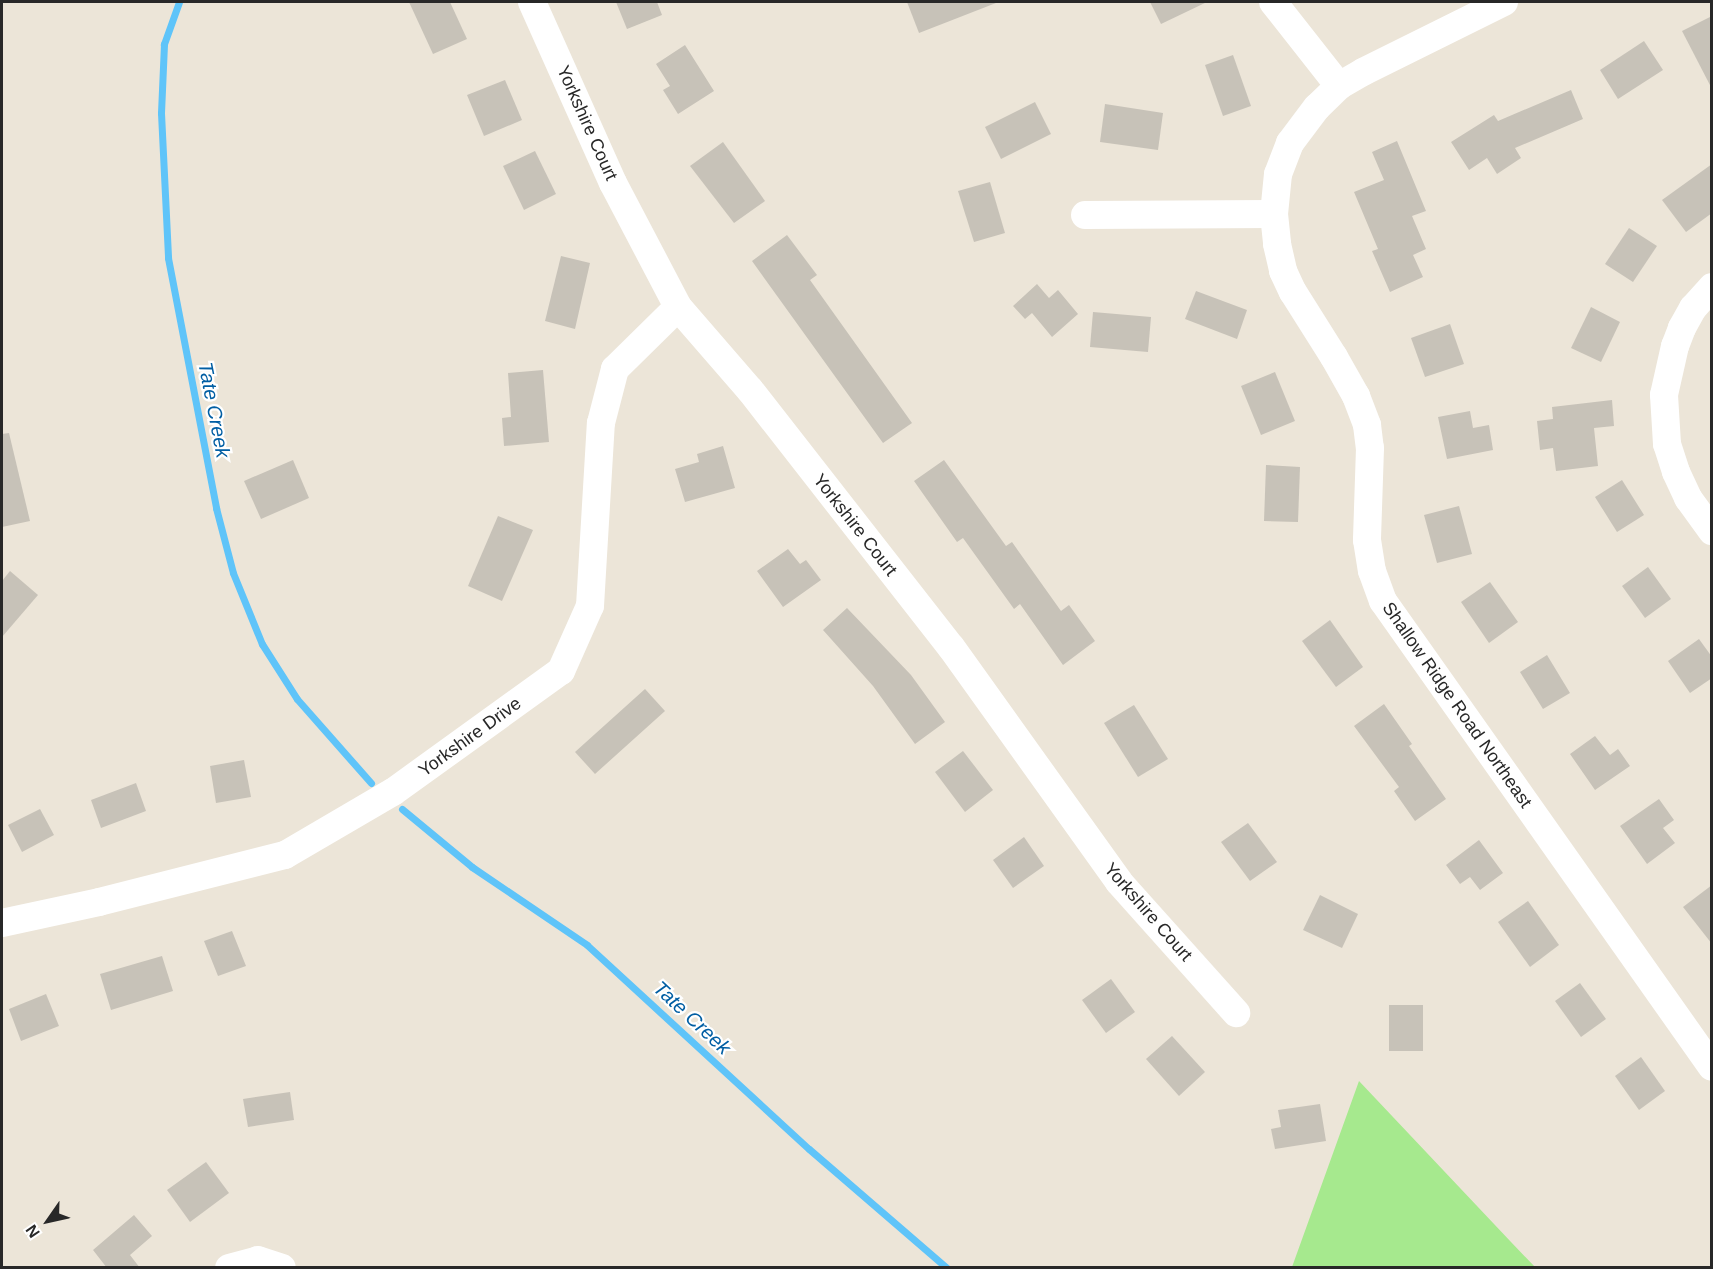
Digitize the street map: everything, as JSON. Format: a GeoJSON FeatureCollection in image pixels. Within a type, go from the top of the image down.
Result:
{"type":"FeatureCollection","features":[{"type":"Feature","properties":{"kind":"street","name":"Yorkshire Court"},"geometry":{"type":"LineString","coordinates":[[532,2],[614,183],[678,307],[750,390],[951,647],[1119,882],[1236,1012]]}},
{"type":"Feature","properties":{"kind":"street"},"geometry":{"type":"LineString","coordinates":[[1273,2],[1339,86]]}},
{"type":"Feature","properties":{"kind":"street","name":"Shallow Ridge Road Northeast"},"geometry":{"type":"LineString","coordinates":[[1504,2],[1339,86],[1317,107],[1290,143],[1278,174],[1274,214],[1282,271],[1356,396],[1367,425],[1370,448],[1367,540],[1372,571],[1383,601],[1712,1067]]}},
{"type":"Feature","properties":{"kind":"street"},"geometry":{"type":"LineString","coordinates":[[1085,215],[1274,214]]}},
{"type":"Feature","properties":{"kind":"street"},"geometry":{"type":"LineString","coordinates":[[1712,287],[1693,308],[1682,328],[1675,346],[1664,395],[1667,444],[1676,472],[1688,498],[1712,531]]}},
{"type":"Feature","properties":{"kind":"street","name":"Yorkshire Drive"},"geometry":{"type":"LineString","coordinates":[[2,923],[99,902],[285,855],[393,792],[561,671],[590,606],[601,423],[615,369],[678,307]]}},
{"type":"Feature","properties":{"kind":"street"},"geometry":{"type":"LineString","coordinates":[[229,1268],[258,1260],[282,1268]]}},
{"type":"Feature","properties":{"kind":"green space"},"geometry":{"type":"Polygon","coordinates":[[[1359,1081],[1511,1242],[1535,1267],[1292,1267],[1359,1081]]]}},
{"type":"Feature","properties":{"kind":"building"},"geometry":{"type":"Polygon","coordinates":[[[409,2],[450,2],[467,39],[433,54],[409,2]]]}},
{"type":"Feature","properties":{"kind":"building"},"geometry":{"type":"Polygon","coordinates":[[[616,2],[657,2],[662,15],[627,29],[616,2]]]}},
{"type":"Feature","properties":{"kind":"building"},"geometry":{"type":"Polygon","coordinates":[[[907,2],[996,2],[996,3],[919,33],[907,2]]]}},
{"type":"Feature","properties":{"kind":"building"},"geometry":{"type":"Polygon","coordinates":[[[1150,2],[1207,2],[1161,24],[1150,2]]]}},
{"type":"Feature","properties":{"kind":"building"},"geometry":{"type":"Polygon","coordinates":[[[1712,16],[1712,89],[1682,31],[1712,16]]]}},
{"type":"Feature","properties":{"kind":"building"},"geometry":{"type":"Polygon","coordinates":[[[1644,41],[1663,70],[1618,99],[1600,70],[1644,41]]]}},
{"type":"Feature","properties":{"kind":"building"},"geometry":{"type":"Polygon","coordinates":[[[685,45],[714,91],[678,114],[663,90],[670,86],[656,64],[685,45]]]}},
{"type":"Feature","properties":{"kind":"building"},"geometry":{"type":"Polygon","coordinates":[[[1233,55],[1251,106],[1223,116],[1205,65],[1233,55]]]}},
{"type":"Feature","properties":{"kind":"building"},"geometry":{"type":"Polygon","coordinates":[[[505,80],[522,120],[484,136],[467,95],[505,80]]]}},
{"type":"Feature","properties":{"kind":"building"},"geometry":{"type":"Polygon","coordinates":[[[1571,90],[1583,119],[1515,148],[1521,158],[1497,174],[1487,158],[1469,170],[1451,142],[1494,115],[1498,121],[1571,90]]]}},
{"type":"Feature","properties":{"kind":"building"},"geometry":{"type":"Polygon","coordinates":[[[1035,102],[1051,134],[1001,159],[985,127],[1035,102]]]}},
{"type":"Feature","properties":{"kind":"building"},"geometry":{"type":"Polygon","coordinates":[[[1105,104],[1163,113],[1158,150],[1100,142],[1105,104]]]}},
{"type":"Feature","properties":{"kind":"building"},"geometry":{"type":"Polygon","coordinates":[[[1397,141],[1426,211],[1412,216],[1426,249],[1413,255],[1423,277],[1390,292],[1372,251],[1378,249],[1354,192],[1384,180],[1372,152],[1397,141]]]}},
{"type":"Feature","properties":{"kind":"building"},"geometry":{"type":"Polygon","coordinates":[[[723,142],[765,201],[734,223],[690,166],[723,142]]]}},
{"type":"Feature","properties":{"kind":"building"},"geometry":{"type":"Polygon","coordinates":[[[535,151],[556,194],[524,210],[503,166],[535,151]]]}},
{"type":"Feature","properties":{"kind":"building"},"geometry":{"type":"Polygon","coordinates":[[[1712,164],[1712,213],[1686,232],[1662,200],[1712,164]]]}},
{"type":"Feature","properties":{"kind":"building"},"geometry":{"type":"Polygon","coordinates":[[[990,182],[1005,233],[974,242],[958,191],[990,182]]]}},
{"type":"Feature","properties":{"kind":"building"},"geometry":{"type":"Polygon","coordinates":[[[1629,228],[1657,246],[1633,282],[1605,264],[1629,228]]]}},
{"type":"Feature","properties":{"kind":"building"},"geometry":{"type":"Polygon","coordinates":[[[787,235],[817,275],[810,280],[912,423],[883,443],[752,261],[787,235]]]}},
{"type":"Feature","properties":{"kind":"building"},"geometry":{"type":"Polygon","coordinates":[[[561,256],[590,263],[575,329],[545,321],[561,256]]]}},
{"type":"Feature","properties":{"kind":"building"},"geometry":{"type":"Polygon","coordinates":[[[1037,284],[1049,298],[1058,290],[1078,314],[1052,337],[1032,313],[1025,319],[1013,306],[1037,284]]]}},
{"type":"Feature","properties":{"kind":"building"},"geometry":{"type":"Polygon","coordinates":[[[1196,291],[1247,310],[1237,339],[1185,319],[1196,291]]]}},
{"type":"Feature","properties":{"kind":"building"},"geometry":{"type":"Polygon","coordinates":[[[1591,307],[1620,322],[1601,362],[1571,348],[1591,307]]]}},
{"type":"Feature","properties":{"kind":"building"},"geometry":{"type":"Polygon","coordinates":[[[1093,312],[1151,317],[1148,352],[1090,347],[1093,312]]]}},
{"type":"Feature","properties":{"kind":"building"},"geometry":{"type":"Polygon","coordinates":[[[1450,324],[1464,364],[1425,377],[1411,338],[1450,324]]]}},
{"type":"Feature","properties":{"kind":"building"},"geometry":{"type":"Polygon","coordinates":[[[543,370],[549,442],[504,446],[502,418],[511,417],[508,373],[543,370]]]}},
{"type":"Feature","properties":{"kind":"building"},"geometry":{"type":"Polygon","coordinates":[[[1275,372],[1295,421],[1261,435],[1241,386],[1275,372]]]}},
{"type":"Feature","properties":{"kind":"building"},"geometry":{"type":"Polygon","coordinates":[[[1612,400],[1614,426],[1594,428],[1598,466],[1556,471],[1553,448],[1540,450],[1537,421],[1553,419],[1552,407],[1612,400]]]}},
{"type":"Feature","properties":{"kind":"building"},"geometry":{"type":"Polygon","coordinates":[[[1470,411],[1473,428],[1489,425],[1493,450],[1447,459],[1438,417],[1470,411]]]}},
{"type":"Feature","properties":{"kind":"building"},"geometry":{"type":"Polygon","coordinates":[[[9,433],[30,521],[2,527],[2,434],[9,433]]]}},
{"type":"Feature","properties":{"kind":"building"},"geometry":{"type":"Polygon","coordinates":[[[723,446],[735,488],[685,502],[675,469],[699,462],[697,454],[723,446]]]}},
{"type":"Feature","properties":{"kind":"building"},"geometry":{"type":"Polygon","coordinates":[[[293,460],[309,498],[261,519],[244,481],[293,460]]]}},
{"type":"Feature","properties":{"kind":"building"},"geometry":{"type":"Polygon","coordinates":[[[944,460],[1006,546],[1012,542],[1061,611],[1069,605],[1095,641],[1063,665],[1020,604],[1014,609],[963,538],[957,542],[914,481],[944,460]]]}},
{"type":"Feature","properties":{"kind":"building"},"geometry":{"type":"Polygon","coordinates":[[[1266,465],[1300,467],[1298,522],[1264,521],[1266,465]]]}},
{"type":"Feature","properties":{"kind":"building"},"geometry":{"type":"Polygon","coordinates":[[[1622,480],[1644,515],[1617,532],[1595,497],[1622,480]]]}},
{"type":"Feature","properties":{"kind":"building"},"geometry":{"type":"Polygon","coordinates":[[[1459,506],[1472,554],[1437,563],[1424,515],[1459,506]]]}},
{"type":"Feature","properties":{"kind":"building"},"geometry":{"type":"Polygon","coordinates":[[[498,516],[533,530],[502,601],[468,586],[498,516]]]}},
{"type":"Feature","properties":{"kind":"building"},"geometry":{"type":"Polygon","coordinates":[[[788,549],[800,564],[806,560],[821,580],[783,607],[757,571],[788,549]]]}},
{"type":"Feature","properties":{"kind":"building"},"geometry":{"type":"Polygon","coordinates":[[[1648,567],[1671,599],[1645,618],[1622,586],[1648,567]]]}},
{"type":"Feature","properties":{"kind":"building"},"geometry":{"type":"Polygon","coordinates":[[[10,571],[38,595],[2,637],[2,581],[10,571]]]}},
{"type":"Feature","properties":{"kind":"building"},"geometry":{"type":"Polygon","coordinates":[[[1490,582],[1518,622],[1489,643],[1461,602],[1490,582]]]}},
{"type":"Feature","properties":{"kind":"building"},"geometry":{"type":"Polygon","coordinates":[[[847,608],[911,675],[945,722],[915,744],[873,686],[823,630],[847,608]]]}},
{"type":"Feature","properties":{"kind":"building"},"geometry":{"type":"Polygon","coordinates":[[[1330,620],[1363,667],[1336,687],[1302,641],[1330,620]]]}},
{"type":"Feature","properties":{"kind":"building"},"geometry":{"type":"Polygon","coordinates":[[[1699,639],[1712,657],[1712,678],[1690,693],[1668,661],[1699,639]]]}},
{"type":"Feature","properties":{"kind":"building"},"geometry":{"type":"Polygon","coordinates":[[[1547,655],[1570,693],[1543,709],[1520,672],[1547,655]]]}},
{"type":"Feature","properties":{"kind":"building"},"geometry":{"type":"Polygon","coordinates":[[[645,689],[665,711],[595,774],[575,752],[645,689]]]}},
{"type":"Feature","properties":{"kind":"building"},"geometry":{"type":"Polygon","coordinates":[[[1384,704],[1412,744],[1409,746],[1446,799],[1415,821],[1394,791],[1399,787],[1354,726],[1384,704]]]}},
{"type":"Feature","properties":{"kind":"building"},"geometry":{"type":"Polygon","coordinates":[[[1134,705],[1168,759],[1138,777],[1104,723],[1134,705]]]}},
{"type":"Feature","properties":{"kind":"building"},"geometry":{"type":"Polygon","coordinates":[[[1595,736],[1610,755],[1618,749],[1630,766],[1595,790],[1570,754],[1595,736]]]}},
{"type":"Feature","properties":{"kind":"building"},"geometry":{"type":"Polygon","coordinates":[[[963,751],[993,790],[965,812],[935,772],[963,751]]]}},
{"type":"Feature","properties":{"kind":"building"},"geometry":{"type":"Polygon","coordinates":[[[244,760],[251,797],[216,803],[210,766],[244,760]]]}},
{"type":"Feature","properties":{"kind":"building"},"geometry":{"type":"Polygon","coordinates":[[[136,783],[146,811],[101,828],[91,800],[136,783]]]}},
{"type":"Feature","properties":{"kind":"building"},"geometry":{"type":"Polygon","coordinates":[[[1659,799],[1674,820],[1663,828],[1675,843],[1647,864],[1620,826],[1659,799]]]}},
{"type":"Feature","properties":{"kind":"building"},"geometry":{"type":"Polygon","coordinates":[[[40,809],[54,835],[22,852],[8,825],[40,809]]]}},
{"type":"Feature","properties":{"kind":"building"},"geometry":{"type":"Polygon","coordinates":[[[1248,823],[1277,862],[1250,881],[1221,842],[1248,823]]]}},
{"type":"Feature","properties":{"kind":"building"},"geometry":{"type":"Polygon","coordinates":[[[1024,837],[1044,866],[1013,888],[993,860],[1024,837]]]}},
{"type":"Feature","properties":{"kind":"building"},"geometry":{"type":"Polygon","coordinates":[[[1479,840],[1503,873],[1480,890],[1470,877],[1460,884],[1446,865],[1479,840]]]}},
{"type":"Feature","properties":{"kind":"building"},"geometry":{"type":"Polygon","coordinates":[[[1712,885],[1712,944],[1683,907],[1712,885]]]}},
{"type":"Feature","properties":{"kind":"building"},"geometry":{"type":"Polygon","coordinates":[[[1320,895],[1358,914],[1342,948],[1303,930],[1320,895]]]}},
{"type":"Feature","properties":{"kind":"building"},"geometry":{"type":"Polygon","coordinates":[[[1528,901],[1559,945],[1530,967],[1498,922],[1528,901]]]}},
{"type":"Feature","properties":{"kind":"building"},"geometry":{"type":"Polygon","coordinates":[[[232,931],[246,966],[218,976],[204,941],[232,931]]]}},
{"type":"Feature","properties":{"kind":"building"},"geometry":{"type":"Polygon","coordinates":[[[162,956],[173,991],[111,1010],[100,974],[162,956]]]}},
{"type":"Feature","properties":{"kind":"building"},"geometry":{"type":"Polygon","coordinates":[[[1111,979],[1135,1012],[1106,1033],[1082,1000],[1111,979]]]}},
{"type":"Feature","properties":{"kind":"building"},"geometry":{"type":"Polygon","coordinates":[[[1580,983],[1606,1019],[1581,1037],[1555,1001],[1580,983]]]}},
{"type":"Feature","properties":{"kind":"building"},"geometry":{"type":"Polygon","coordinates":[[[46,994],[59,1026],[21,1041],[9,1009],[46,994]]]}},
{"type":"Feature","properties":{"kind":"building"},"geometry":{"type":"Polygon","coordinates":[[[1389,1005],[1423,1005],[1423,1051],[1389,1051],[1389,1005]]]}},
{"type":"Feature","properties":{"kind":"building"},"geometry":{"type":"Polygon","coordinates":[[[1172,1036],[1205,1072],[1179,1096],[1146,1059],[1172,1036]]]}},
{"type":"Feature","properties":{"kind":"building"},"geometry":{"type":"Polygon","coordinates":[[[1641,1057],[1665,1091],[1639,1110],[1615,1076],[1641,1057]]]}},
{"type":"Feature","properties":{"kind":"building"},"geometry":{"type":"Polygon","coordinates":[[[290,1092],[294,1120],[248,1127],[243,1099],[290,1092]]]}},
{"type":"Feature","properties":{"kind":"building"},"geometry":{"type":"Polygon","coordinates":[[[1320,1104],[1326,1141],[1275,1149],[1271,1129],[1281,1127],[1278,1110],[1320,1104]]]}},
{"type":"Feature","properties":{"kind":"building"},"geometry":{"type":"Polygon","coordinates":[[[206,1162],[229,1193],[190,1222],[167,1190],[206,1162]]]}},
{"type":"Feature","properties":{"kind":"building"},"geometry":{"type":"Polygon","coordinates":[[[134,1215],[152,1236],[130,1255],[140,1268],[107,1268],[93,1250],[134,1215]]]}},
{"type":"Feature","properties":{"kind":"waterway","name":"Tate Creek"},"geometry":{"type":"LineString","coordinates":[[179,2],[164,44],[161,113],[168,258],[216,508],[233,573],[262,644],[297,699],[371,783]]}},
{"type":"Feature","properties":{"kind":"waterway","name":"Tate Creek"},"geometry":{"type":"LineString","coordinates":[[402,809],[472,867],[587,945],[809,1149],[947,1268]]}}]}
